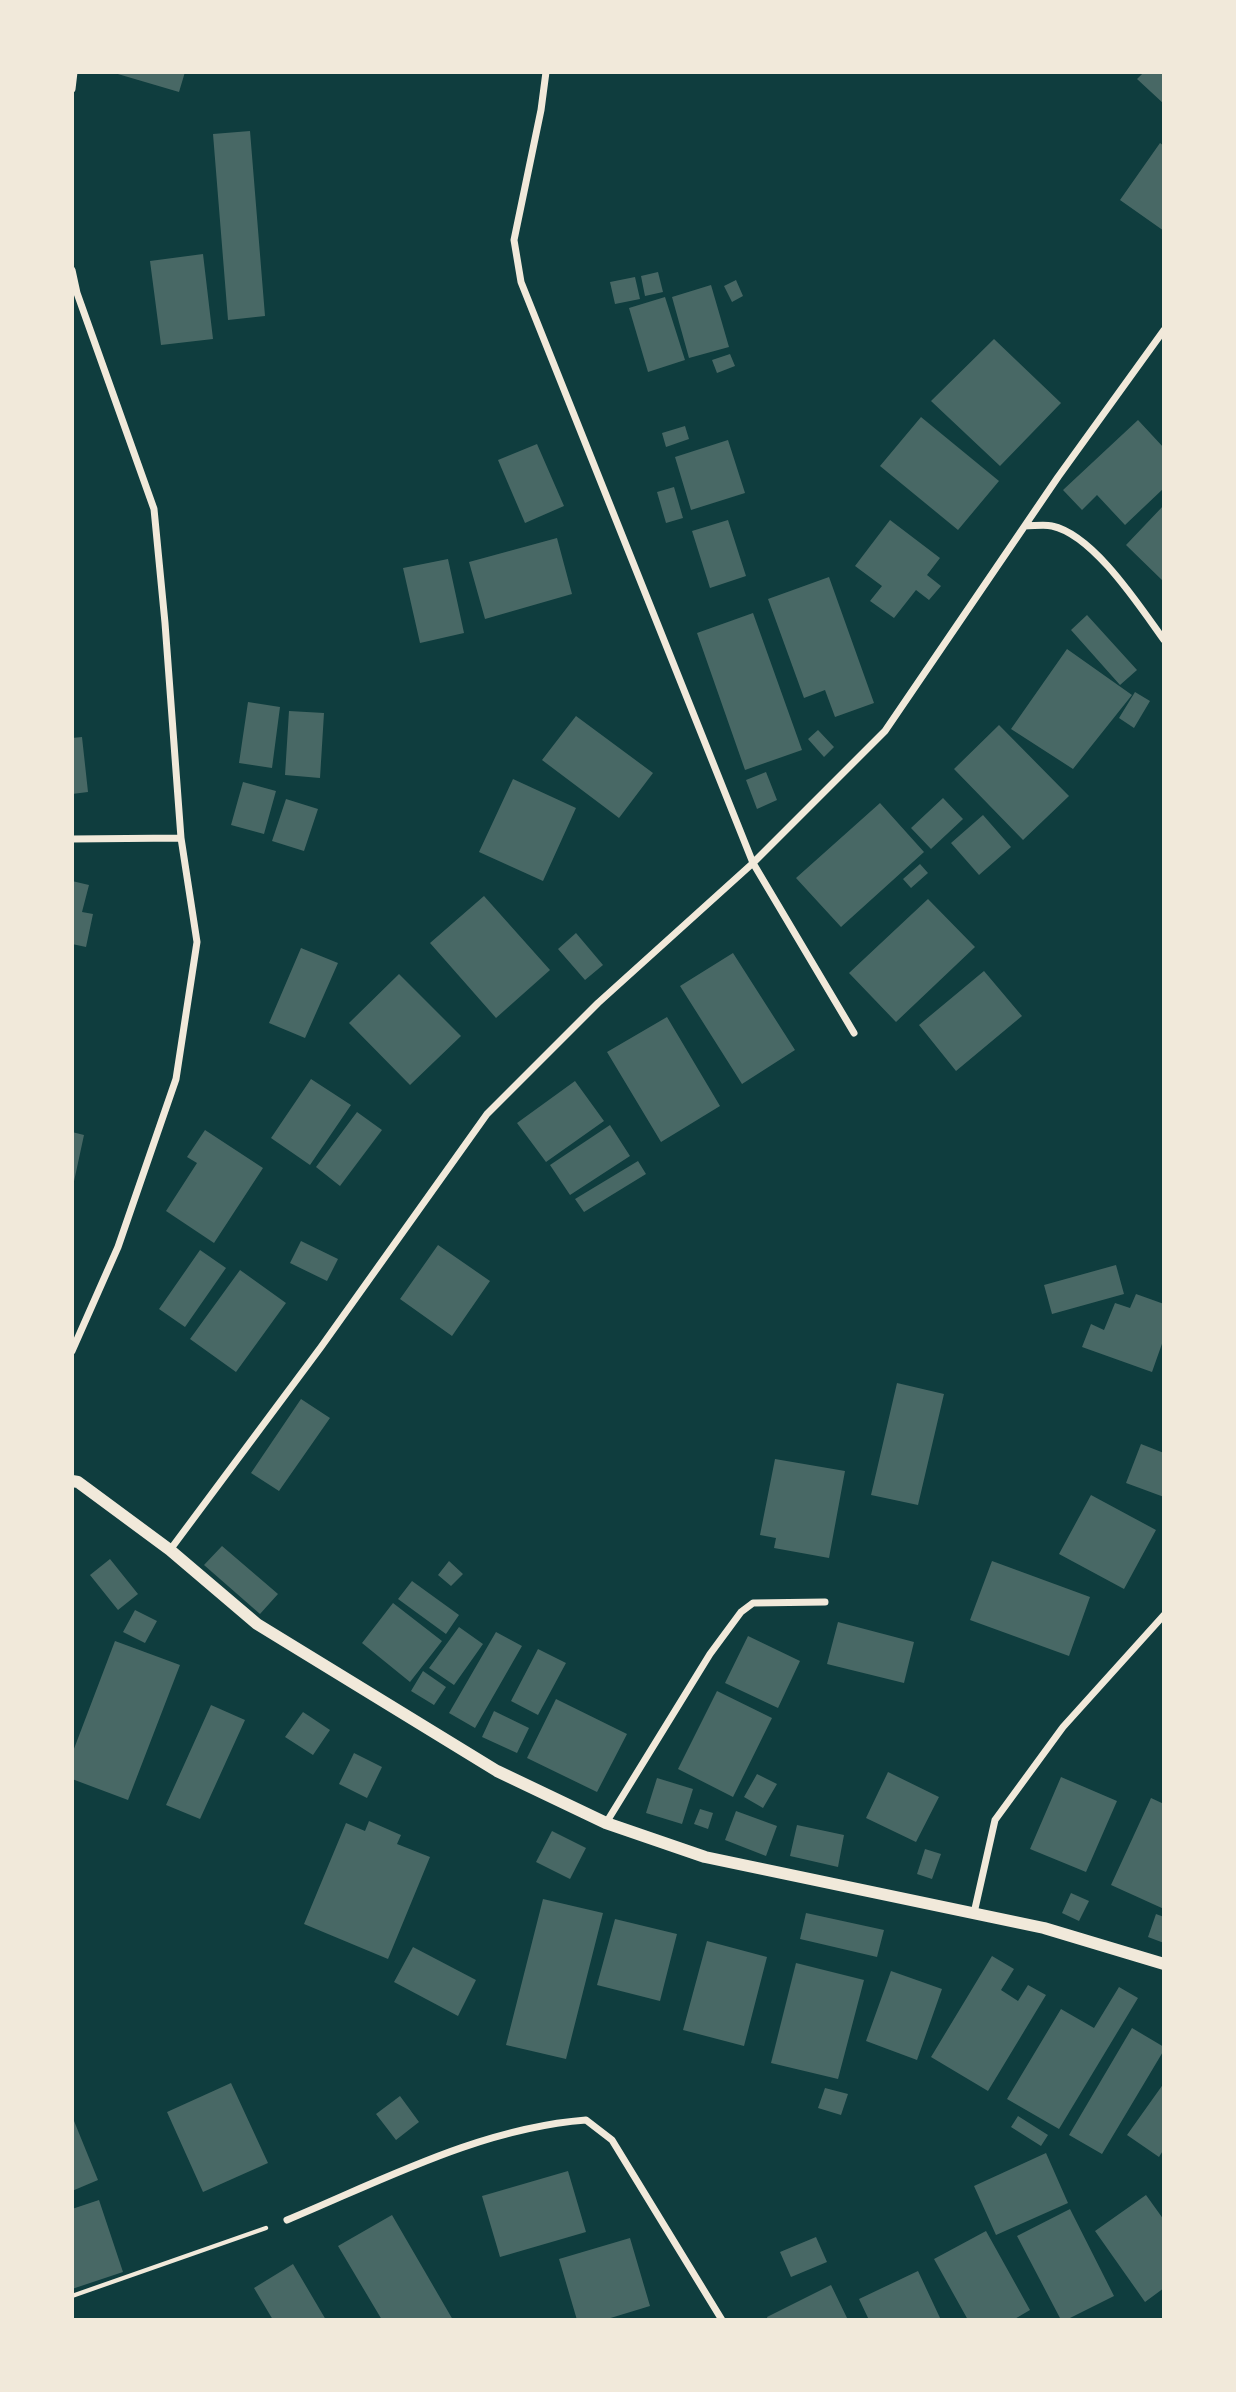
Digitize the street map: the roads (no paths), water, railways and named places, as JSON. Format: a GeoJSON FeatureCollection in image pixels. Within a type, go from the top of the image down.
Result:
{"type":"FeatureCollection","features":[{"type":"Feature","properties":{"kind":"street"},"geometry":{"type":"LineString","coordinates":[[72,89],[74,72]]}},
{"type":"Feature","properties":{"kind":"street"},"geometry":{"type":"LineString","coordinates":[[546,72],[541,110],[514,240],[522,282],[753,863],[854,1033]]}},
{"type":"Feature","properties":{"kind":"street"},"geometry":{"type":"LineString","coordinates":[[72,270],[77,293],[154,509],[166,623],[181,838],[197,942],[176,1080],[118,1247],[72,1351]]}},
{"type":"Feature","properties":{"kind":"street"},"geometry":{"type":"LineString","coordinates":[[170,1550],[321,1347],[487,1114],[598,1003],[753,863],[885,731],[1025,526],[1164,330]]}},
{"type":"Feature","properties":{"kind":"street"},"geometry":{"type":"LineString","coordinates":[[1025,526],[1053,526],[1078,538],[1113,571],[1164,640]]}},
{"type":"Feature","properties":{"kind":"street"},"geometry":{"type":"LineString","coordinates":[[72,839],[181,838]]}},
{"type":"Feature","properties":{"kind":"street"},"geometry":{"type":"LineString","coordinates":[[74,1479],[170,1550],[257,1624],[497,1771],[606,1823],[705,1857],[1044,1928],[1164,1964]]}},
{"type":"Feature","properties":{"kind":"street"},"geometry":{"type":"LineString","coordinates":[[606,1823],[710,1654],[741,1612],[753,1602],[825,1602]]}},
{"type":"Feature","properties":{"kind":"street"},"geometry":{"type":"LineString","coordinates":[[974,1913],[995,1820],[1063,1727],[1164,1615]]}},
{"type":"Feature","properties":{"kind":"street"},"geometry":{"type":"LineString","coordinates":[[288,2220],[503,2134],[555,2123],[586,2120],[612,2140],[722,2320]]}}]}
